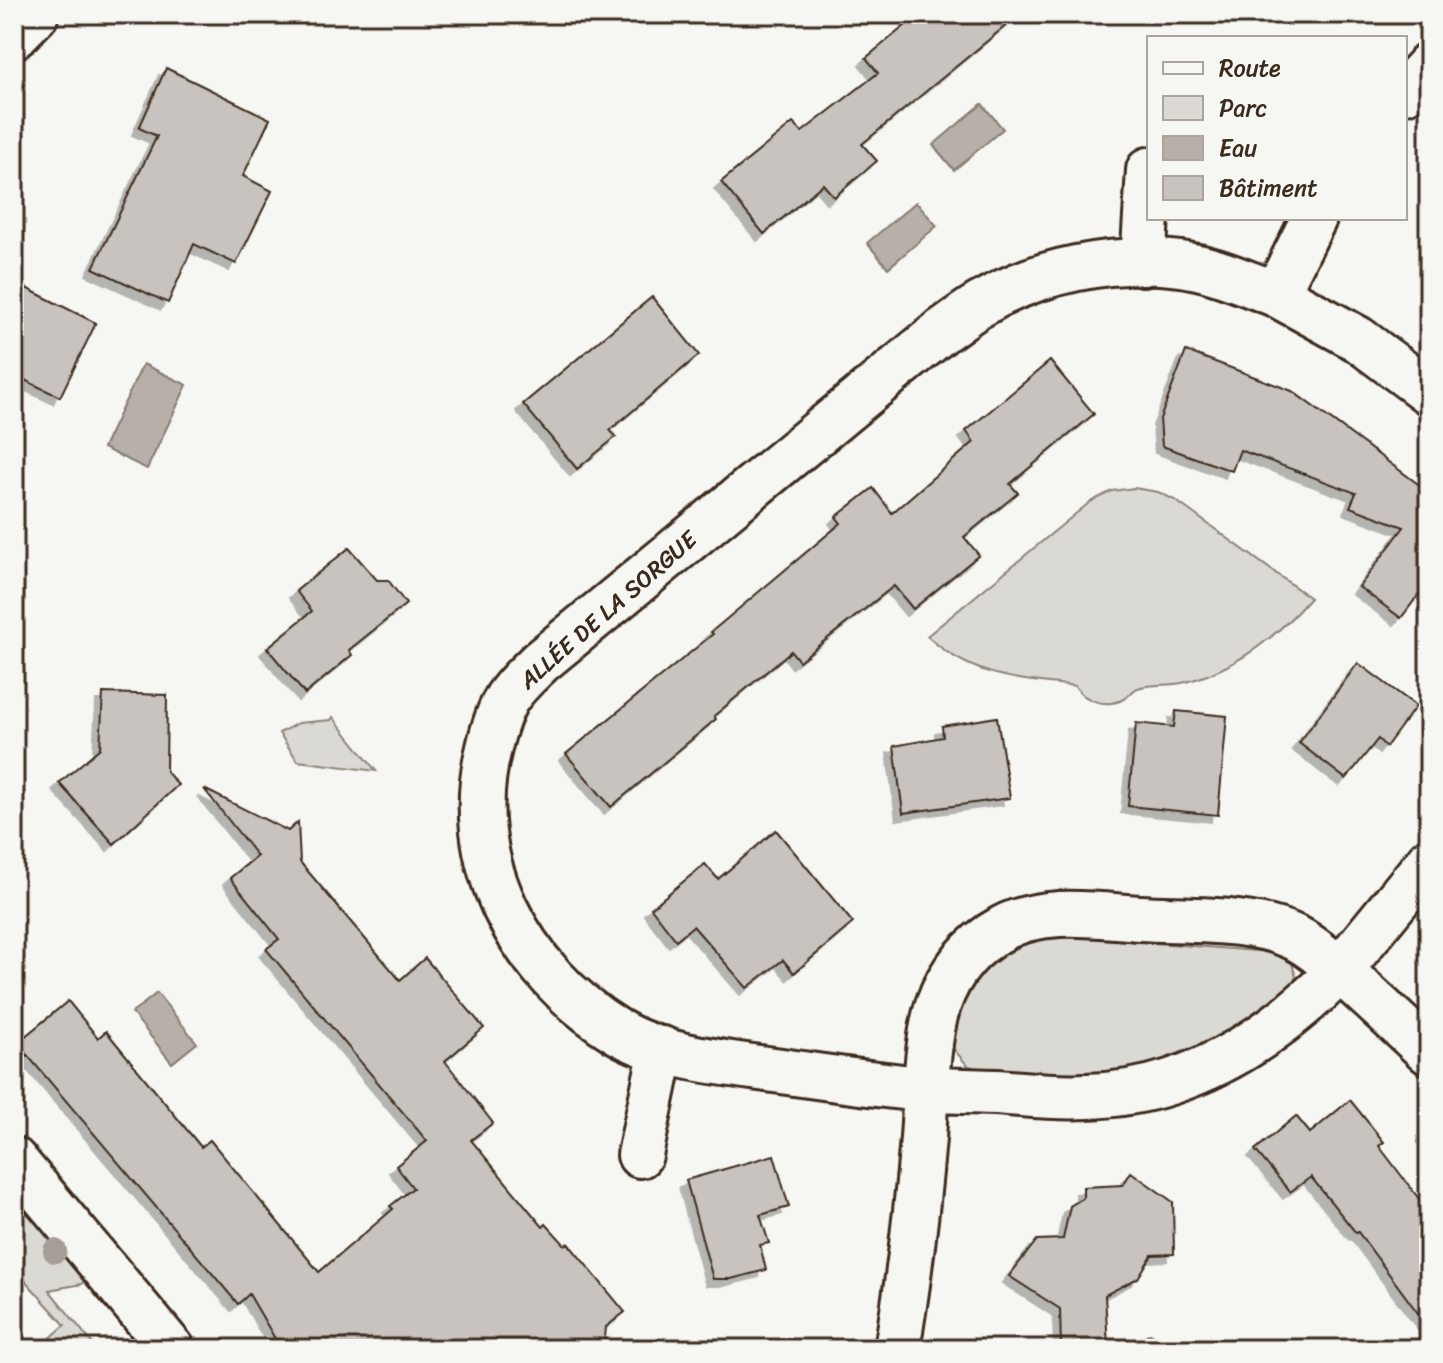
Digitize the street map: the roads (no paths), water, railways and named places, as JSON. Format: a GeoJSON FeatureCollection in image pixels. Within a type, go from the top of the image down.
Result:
{"type":"FeatureCollection","features":[{"type":"Feature","properties":{"kind":"street"},"geometry":{"type":"LineString","coordinates":[[14,36],[36,14]]}},
{"type":"Feature","properties":{"kind":"street"},"geometry":{"type":"LineString","coordinates":[[1407,89],[1429,65]]}},
{"type":"Feature","properties":{"kind":"street"},"geometry":{"type":"LineString","coordinates":[[1143,263],[1147,201]]}},
{"type":"Feature","properties":{"kind":"street"},"geometry":{"type":"LineString","coordinates":[[1276,294],[1313,220]]}},
{"type":"Feature","properties":{"kind":"street","name":"ALLÉE DE LA SORGUE"},"geometry":{"type":"LineString","coordinates":[[1429,392],[1358,339],[1276,294],[1182,264],[1099,264],[1050,275],[1010,289],[942,331],[540,662],[508,697],[495,724],[480,793],[487,863],[496,894],[540,963],[565,990],[617,1031],[662,1049],[727,1063],[927,1090],[1087,1096],[1124,1093],[1168,1083],[1199,1071],[1257,1041],[1307,1002],[1340,970],[1429,861]]}},
{"type":"Feature","properties":{"kind":"street"},"geometry":{"type":"LineString","coordinates":[[897,1349],[916,1214],[938,1007],[957,968],[969,952],[1004,927],[1045,915],[1086,915],[1244,924],[1294,937],[1340,970],[1429,1052]]}},
{"type":"Feature","properties":{"kind":"street"},"geometry":{"type":"LineString","coordinates":[[640,1155],[662,1049]]}},
{"type":"Feature","properties":{"kind":"street"},"geometry":{"type":"LineString","coordinates":[[14,1160],[172,1349]]}},
{"type":"Feature","properties":{"kind":"water"},"geometry":{"type":"Polygon","coordinates":[[[982,104],[1003,129],[954,170],[933,145],[982,104]]]}},
{"type":"Feature","properties":{"kind":"water"},"geometry":{"type":"Polygon","coordinates":[[[916,202],[937,226],[888,268],[867,243],[916,202]]]}},
{"type":"Feature","properties":{"kind":"water"},"geometry":{"type":"Polygon","coordinates":[[[143,364],[187,385],[147,469],[103,448],[143,364]]]}},
{"type":"Feature","properties":{"kind":"water"},"geometry":{"type":"Polygon","coordinates":[[[157,993],[197,1043],[172,1063],[132,1013],[157,993]]]}},
{"type":"Feature","properties":{"kind":"water"},"geometry":{"type":"Polygon","coordinates":[[[1149,1334],[1162,1343],[1167,1342],[1168,1349],[1129,1349],[1143,1337],[1149,1334]]]}}]}
